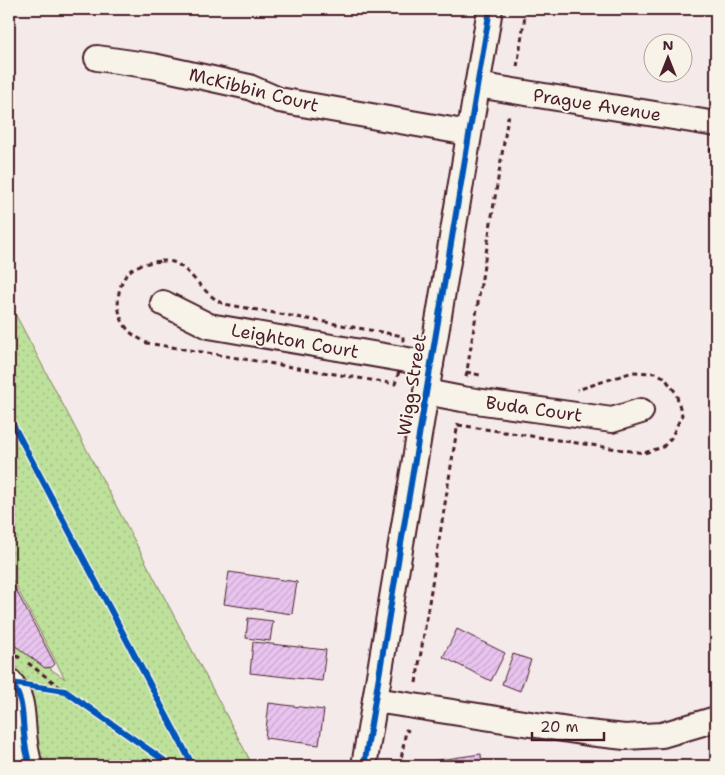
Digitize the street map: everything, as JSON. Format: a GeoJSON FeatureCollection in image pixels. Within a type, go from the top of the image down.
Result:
{"type":"FeatureCollection","features":[{"type":"Feature","properties":{"kind":"main road"},"geometry":{"type":"LineString","coordinates":[[9,752],[18,756],[28,766]]}},
{"type":"Feature","properties":{"kind":"street","name":"Wigg Street"},"geometry":{"type":"LineString","coordinates":[[364,766],[490,9]]}},
{"type":"Feature","properties":{"kind":"street","name":"McKibbin Court"},"geometry":{"type":"LineString","coordinates":[[97,58],[153,66],[249,87],[279,100],[469,133]]}},
{"type":"Feature","properties":{"kind":"street","name":"Prague Avenue"},"geometry":{"type":"LineString","coordinates":[[477,85],[716,124]]}},
{"type":"Feature","properties":{"kind":"street","name":"Leighton Court"},"geometry":{"type":"LineString","coordinates":[[163,303],[209,326],[431,364]]}},
{"type":"Feature","properties":{"kind":"street","name":"Buda Court"},"geometry":{"type":"LineString","coordinates":[[426,392],[462,399],[612,420],[641,411]]}},
{"type":"Feature","properties":{"kind":"street"},"geometry":{"type":"LineString","coordinates":[[10,682],[18,693],[22,708],[28,766]]}},
{"type":"Feature","properties":{"kind":"street"},"geometry":{"type":"LineString","coordinates":[[375,700],[625,737],[662,735],[716,719]]}},
{"type":"Feature","properties":{"kind":"path"},"geometry":{"type":"LineString","coordinates":[[417,680],[526,9]]}},
{"type":"Feature","properties":{"kind":"path"},"geometry":{"type":"LineString","coordinates":[[508,116],[517,118]]}},
{"type":"Feature","properties":{"kind":"path"},"geometry":{"type":"LineString","coordinates":[[707,149],[716,151]]}},
{"type":"Feature","properties":{"kind":"path"},"geometry":{"type":"LineString","coordinates":[[9,650],[74,696]]}},
{"type":"Feature","properties":{"kind":"path"},"geometry":{"type":"LineString","coordinates":[[10,682],[65,690]]}},
{"type":"Feature","properties":{"kind":"green space"},"geometry":{"type":"Polygon","coordinates":[[[9,302],[253,766],[9,766],[9,640],[65,679],[9,573],[9,302]]]}},
{"type":"Feature","properties":{"kind":"building"},"geometry":{"type":"Polygon","coordinates":[[[229,572],[297,582],[292,614],[224,604],[229,572]]]}},
{"type":"Feature","properties":{"kind":"building"},"geometry":{"type":"Polygon","coordinates":[[[9,577],[55,664],[52,667],[45,668],[9,641],[9,577]]]}},
{"type":"Feature","properties":{"kind":"building"},"geometry":{"type":"Polygon","coordinates":[[[248,618],[273,621],[270,641],[246,638],[248,618]]]}},
{"type":"Feature","properties":{"kind":"building"},"geometry":{"type":"Polygon","coordinates":[[[457,629],[505,653],[491,681],[443,657],[457,629]]]}},
{"type":"Feature","properties":{"kind":"building"},"geometry":{"type":"Polygon","coordinates":[[[253,642],[326,650],[322,681],[250,673],[253,642]]]}},
{"type":"Feature","properties":{"kind":"building"},"geometry":{"type":"Polygon","coordinates":[[[513,654],[531,660],[520,691],[502,684],[513,654]]]}},
{"type":"Feature","properties":{"kind":"building"},"geometry":{"type":"Polygon","coordinates":[[[269,703],[324,710],[319,745],[265,738],[269,703]]]}},
{"type":"Feature","properties":{"kind":"building"},"geometry":{"type":"Polygon","coordinates":[[[481,754],[482,766],[433,766],[432,761],[481,754]]]}},
{"type":"Feature","properties":{"kind":"cycle path"},"geometry":{"type":"LineString","coordinates":[[364,766],[490,9]]}},
{"type":"Feature","properties":{"kind":"cycle path"},"geometry":{"type":"LineString","coordinates":[[9,417],[193,766]]}},
{"type":"Feature","properties":{"kind":"cycle path"},"geometry":{"type":"LineString","coordinates":[[9,681],[20,699],[30,766]]}},
{"type":"Feature","properties":{"kind":"cycle path"},"geometry":{"type":"LineString","coordinates":[[11,683],[65,691],[172,766]]}}]}
